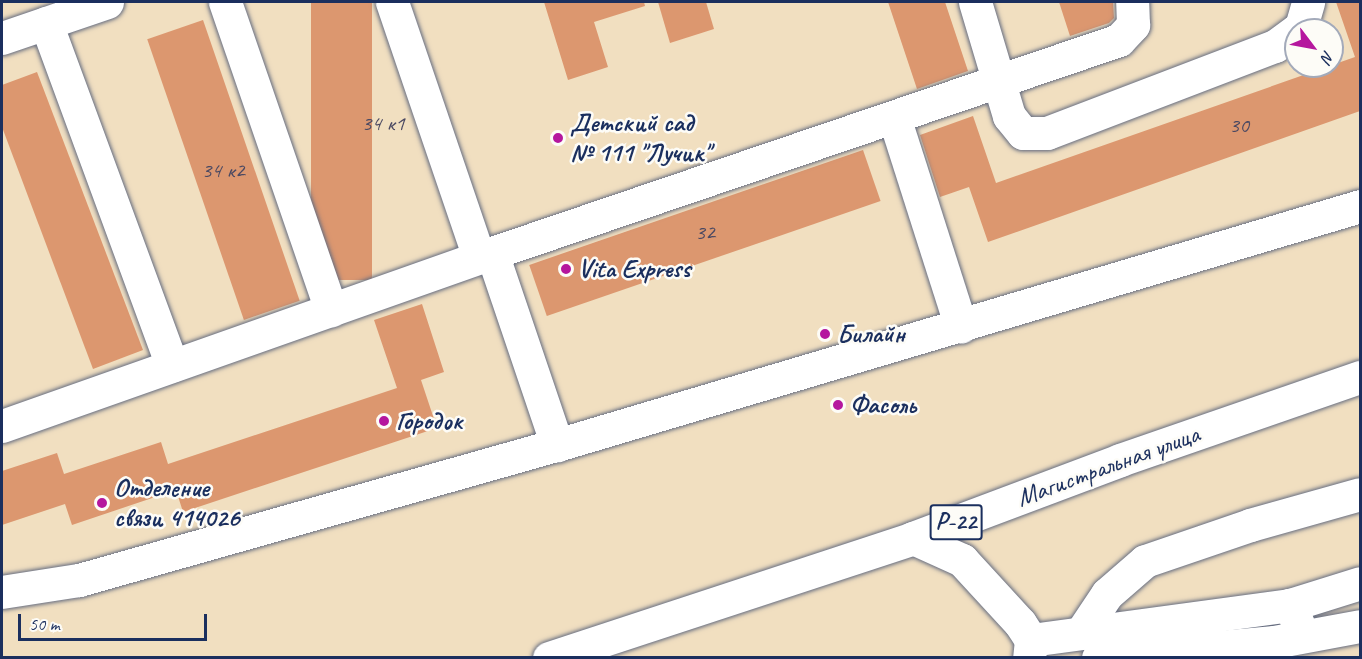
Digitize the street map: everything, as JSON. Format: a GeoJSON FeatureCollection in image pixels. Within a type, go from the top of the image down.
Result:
{"type":"FeatureCollection","features":[{"type":"Feature","properties":{"kind":"main road"},"geometry":{"type":"LineString","coordinates":[[2,38],[107,2]]}},
{"type":"Feature","properties":{"kind":"main road"},"geometry":{"type":"LineString","coordinates":[[225,2],[331,310]]}},
{"type":"Feature","properties":{"kind":"main road"},"geometry":{"type":"LineString","coordinates":[[392,2],[557,446]]}},
{"type":"Feature","properties":{"kind":"main road"},"geometry":{"type":"LineString","coordinates":[[975,2],[1001,81],[1009,116],[1023,133],[1047,133],[1275,46],[1284,40]]}},
{"type":"Feature","properties":{"kind":"main road"},"geometry":{"type":"LineString","coordinates":[[2,426],[486,255],[1119,39],[1133,25],[1132,2]]}},
{"type":"Feature","properties":{"kind":"main road"},"geometry":{"type":"LineString","coordinates":[[1304,18],[1308,2]]}},
{"type":"Feature","properties":{"kind":"main road"},"geometry":{"type":"LineString","coordinates":[[46,23],[172,366]]}},
{"type":"Feature","properties":{"kind":"main road"},"geometry":{"type":"LineString","coordinates":[[894,117],[961,327]]}},
{"type":"Feature","properties":{"kind":"main road"},"geometry":{"type":"LineString","coordinates":[[2,592],[79,580],[557,446],[1360,206]]}},
{"type":"Feature","properties":{"kind":"main road","name":"Магистральная улица"},"geometry":{"type":"LineString","coordinates":[[549,657],[913,538],[1120,460],[1360,377]]}},
{"type":"Feature","properties":{"kind":"main road"},"geometry":{"type":"LineString","coordinates":[[1090,645],[1107,594],[1145,561],[1250,525],[1360,495]]}},
{"type":"Feature","properties":{"kind":"main road"},"geometry":{"type":"LineString","coordinates":[[913,538],[962,560],[1027,640],[1090,645],[1274,642],[1360,626]]}},
{"type":"Feature","properties":{"kind":"main road"},"geometry":{"type":"LineString","coordinates":[[1090,645],[1290,605],[1360,583]]}},
{"type":"Feature","properties":{"kind":"main road"},"geometry":{"type":"LineString","coordinates":[[1290,605],[1303,637]]}},
{"type":"Feature","properties":{"kind":"building"},"geometry":{"type":"Polygon","coordinates":[[[311,2],[372,2],[372,280],[311,280],[311,2]]]}},
{"type":"Feature","properties":{"kind":"building"},"geometry":{"type":"Polygon","coordinates":[[[544,2],[644,2],[645,6],[594,22],[608,67],[568,80],[544,2]]]}},
{"type":"Feature","properties":{"kind":"building"},"geometry":{"type":"Polygon","coordinates":[[[658,2],[706,2],[714,29],[670,43],[658,2]]]}},
{"type":"Feature","properties":{"kind":"building"},"geometry":{"type":"Polygon","coordinates":[[[888,2],[945,2],[968,71],[917,89],[888,2]]]}},
{"type":"Feature","properties":{"kind":"building"},"geometry":{"type":"Polygon","coordinates":[[[1059,2],[1113,2],[1114,18],[1109,23],[1070,36],[1059,2]]]}},
{"type":"Feature","properties":{"kind":"building"},"geometry":{"type":"Polygon","coordinates":[[[1336,2],[1360,2],[1360,111],[988,242],[969,187],[940,197],[920,135],[973,116],[996,183],[1295,78],[1344,78],[1344,61],[1355,57],[1344,25],[1344,18],[1342,18],[1336,2]]]}},
{"type":"Feature","properties":{"kind":"building"},"geometry":{"type":"Polygon","coordinates":[[[203,20],[300,301],[244,320],[147,39],[203,20]]]}},
{"type":"Feature","properties":{"kind":"building"},"geometry":{"type":"Polygon","coordinates":[[[37,72],[143,350],[93,369],[2,127],[2,85],[37,72]]]}},
{"type":"Feature","properties":{"kind":"building"},"geometry":{"type":"Polygon","coordinates":[[[863,150],[881,201],[547,316],[529,265],[863,150]]]}},
{"type":"Feature","properties":{"kind":"building"},"geometry":{"type":"Polygon","coordinates":[[[422,304],[444,372],[421,380],[437,428],[183,512],[176,490],[72,525],[65,504],[2,525],[2,471],[57,453],[64,474],[161,442],[168,464],[397,388],[374,320],[422,304]]]}},
{"type":"Feature","properties":{"kind":"place","name":"Детский сад № 111 \"Лучик\""},"geometry":{"type":"Point","coordinates":[558,138]}},
{"type":"Feature","properties":{"kind":"place","name":"Vita Express"},"geometry":{"type":"Point","coordinates":[566,269]}},
{"type":"Feature","properties":{"kind":"place","name":"Билайн"},"geometry":{"type":"Point","coordinates":[825,334]}},
{"type":"Feature","properties":{"kind":"place","name":"Фасоль"},"geometry":{"type":"Point","coordinates":[838,405]}},
{"type":"Feature","properties":{"kind":"place","name":"Городок"},"geometry":{"type":"Point","coordinates":[384,421]}},
{"type":"Feature","properties":{"kind":"place","name":"Отделение связи 414026"},"geometry":{"type":"Point","coordinates":[102,503]}}]}
